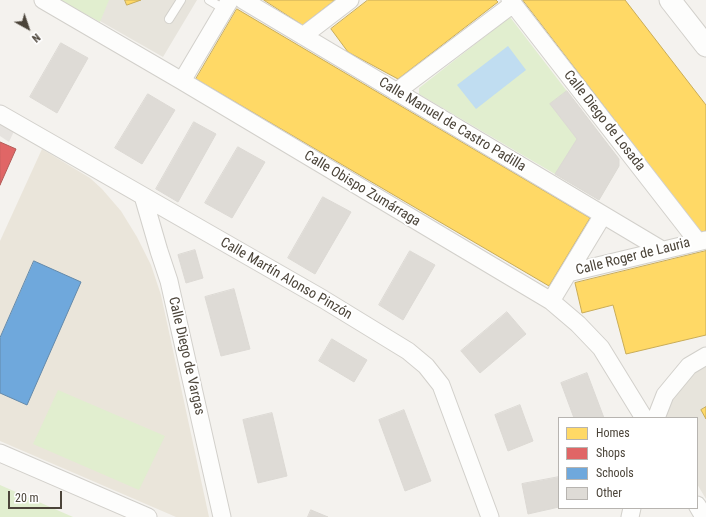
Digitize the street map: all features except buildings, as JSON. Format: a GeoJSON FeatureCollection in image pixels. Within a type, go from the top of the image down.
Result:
{"type":"FeatureCollection","features":[{"type":"Feature","properties":{"kind":"street","name":"Calle Obispo Zumárraga"},"geometry":{"type":"LineString","coordinates":[[43,0],[551,301],[578,324],[601,348],[643,417]]}},
{"type":"Feature","properties":{"kind":"street","name":"Calle Manuel de Castro Padilla"},"geometry":{"type":"LineString","coordinates":[[243,0],[662,250]]}},
{"type":"Feature","properties":{"kind":"street"},"geometry":{"type":"LineString","coordinates":[[303,36],[350,0]]}},
{"type":"Feature","properties":{"kind":"street"},"geometry":{"type":"LineString","coordinates":[[670,0],[706,46]]}},
{"type":"Feature","properties":{"kind":"street"},"geometry":{"type":"LineString","coordinates":[[396,92],[511,2]]}},
{"type":"Feature","properties":{"kind":"street","name":"Calle Diego de Losada"},"geometry":{"type":"LineString","coordinates":[[511,2],[702,241]]}},
{"type":"Feature","properties":{"kind":"street"},"geometry":{"type":"LineString","coordinates":[[182,81],[227,5]]}},
{"type":"Feature","properties":{"kind":"street","name":"Calle Martín Alonso Pinzón"},"geometry":{"type":"LineString","coordinates":[[0,114],[330,303],[408,351],[426,366],[441,385],[490,517]]}},
{"type":"Feature","properties":{"kind":"street","name":"Calle Diego de Vargas"},"geometry":{"type":"LineString","coordinates":[[143,196],[169,281],[222,517]]}},
{"type":"Feature","properties":{"kind":"street"},"geometry":{"type":"LineString","coordinates":[[568,273],[603,215]]}},
{"type":"Feature","properties":{"kind":"street","name":"Calle Roger de Lauria"},"geometry":{"type":"LineString","coordinates":[[551,301],[568,273],[702,241]]}},
{"type":"Feature","properties":{"kind":"street"},"geometry":{"type":"LineString","coordinates":[[656,417],[665,395],[689,366],[706,356]]}},
{"type":"Feature","properties":{"kind":"street"},"geometry":{"type":"LineString","coordinates":[[0,453],[148,517]]}},
{"type":"Feature","properties":{"kind":"street"},"geometry":{"type":"LineString","coordinates":[[698,507],[704,517]]}},
{"type":"Feature","properties":{"kind":"lane"},"geometry":{"type":"LineString","coordinates":[[169,19],[181,0]]}},
{"type":"Feature","properties":{"kind":"lane"},"geometry":{"type":"LineString","coordinates":[[209,0],[227,5]]}},
{"type":"Feature","properties":{"kind":"shaded area"},"geometry":{"type":"Polygon","coordinates":[[[63,0],[197,0],[163,57],[63,0]]]}},
{"type":"Feature","properties":{"kind":"shaded area"},"geometry":{"type":"Polygon","coordinates":[[[0,121],[15,129],[9,142],[0,136],[0,121]]]}},
{"type":"Feature","properties":{"kind":"shaded area"},"geometry":{"type":"Polygon","coordinates":[[[42,149],[90,178],[102,189],[121,211],[137,237],[151,265],[161,295],[209,517],[176,517],[0,441],[0,241],[42,149]]]}},
{"type":"Feature","properties":{"kind":"shaded area"},"geometry":{"type":"Polygon","coordinates":[[[706,362],[706,499],[698,486],[698,417],[663,417],[672,398],[682,383],[706,362]]]}},
{"type":"Feature","properties":{"kind":"green space"},"geometry":{"type":"Polygon","coordinates":[[[59,0],[109,0],[100,22],[59,0]]]}},
{"type":"Feature","properties":{"kind":"green space"},"geometry":{"type":"Polygon","coordinates":[[[510,17],[619,159],[619,166],[599,200],[419,94],[419,88],[510,17]]]}},
{"type":"Feature","properties":{"kind":"green space"},"geometry":{"type":"Polygon","coordinates":[[[58,390],[165,436],[139,490],[33,444],[58,390]]]}},
{"type":"Feature","properties":{"kind":"green space"},"geometry":{"type":"Polygon","coordinates":[[[0,485],[73,517],[0,517],[0,485]]]}},
{"type":"Feature","properties":{"kind":"water"},"geometry":{"type":"Polygon","coordinates":[[[508,46],[526,70],[476,109],[457,85],[508,46]]]}}]}
